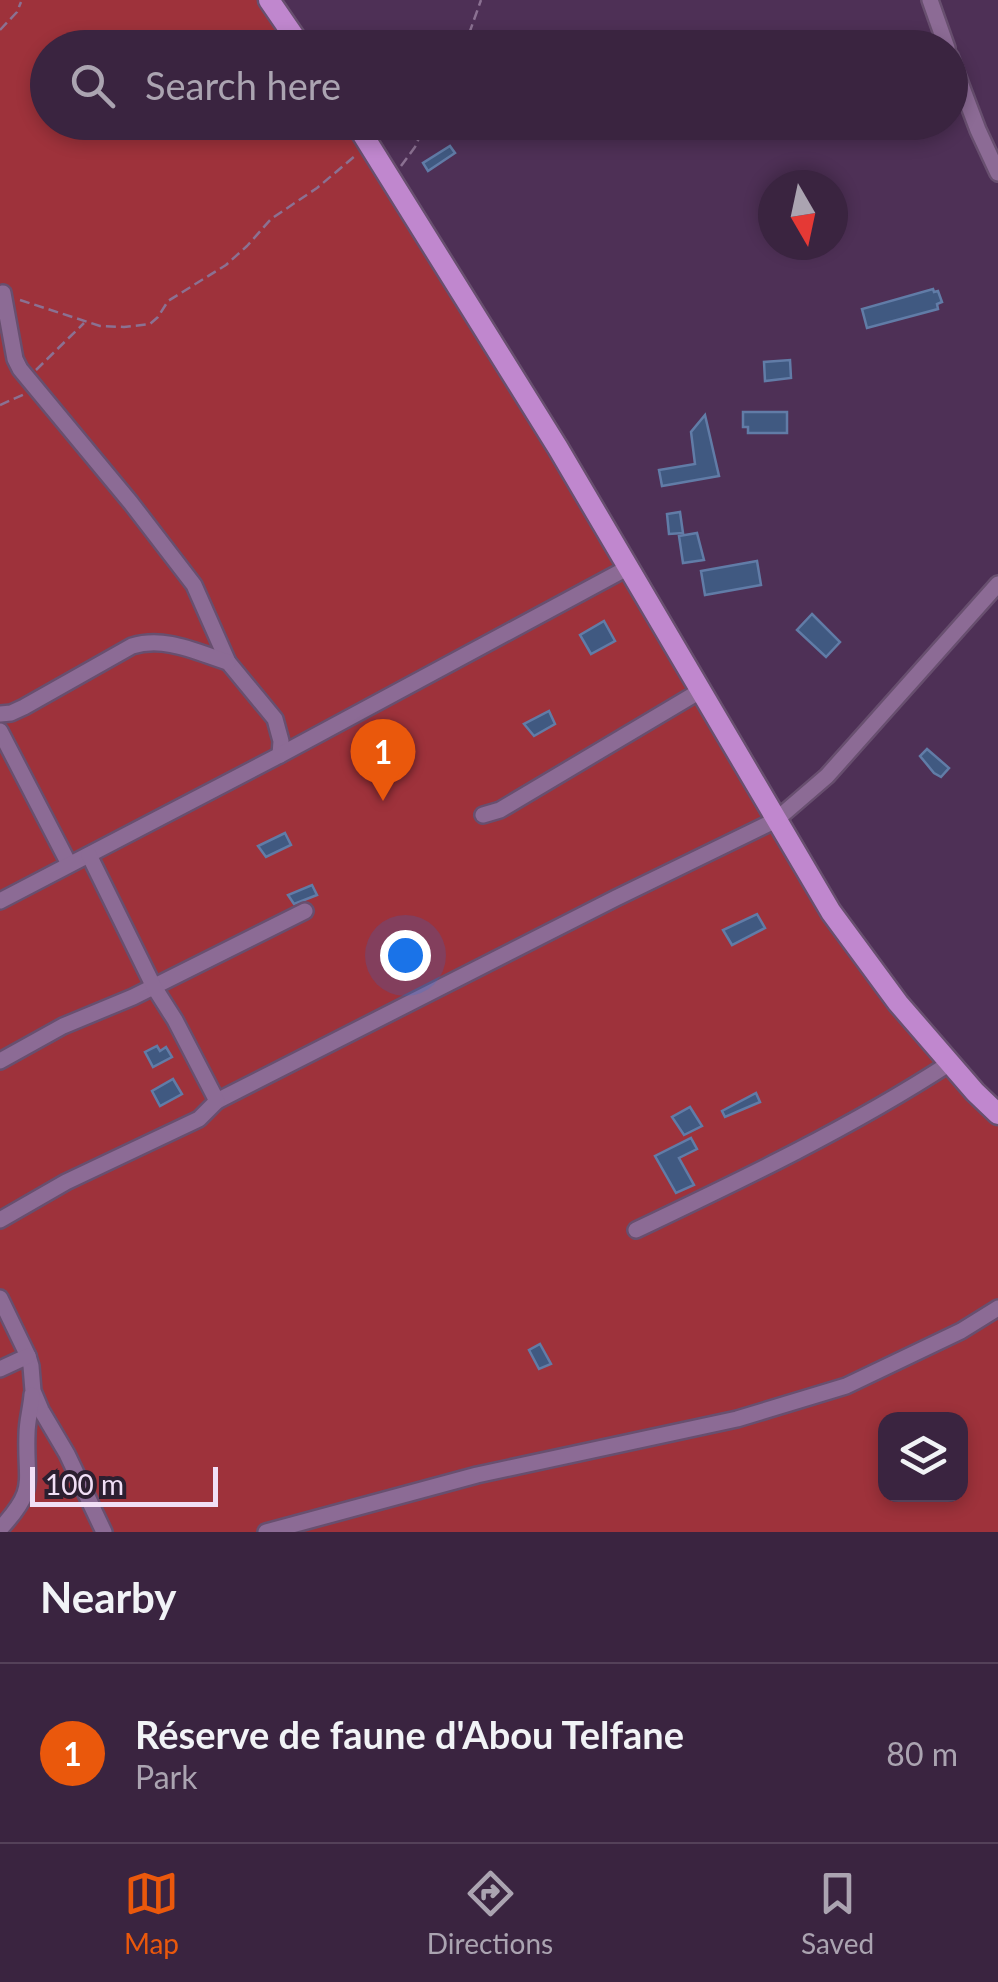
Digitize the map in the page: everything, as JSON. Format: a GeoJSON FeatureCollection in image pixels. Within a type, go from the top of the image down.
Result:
{"type":"FeatureCollection","features":[{"type":"Feature","properties":{"kind":"main road"},"geometry":{"type":"LineString","coordinates":[[269,0],[290,30]]}},
{"type":"Feature","properties":{"kind":"main road"},"geometry":{"type":"LineString","coordinates":[[367,140],[629,567],[844,932],[898,1003],[998,1114]]}},
{"type":"Feature","properties":{"kind":"street"},"geometry":{"type":"LineString","coordinates":[[930,0],[941,30]]}},
{"type":"Feature","properties":{"kind":"street"},"geometry":{"type":"LineString","coordinates":[[968,104],[998,173]]}},
{"type":"Feature","properties":{"kind":"street"},"geometry":{"type":"LineString","coordinates":[[2,294],[20,370],[132,503],[194,585],[228,662],[275,719],[280,729],[280,755]]}},
{"type":"Feature","properties":{"kind":"street"},"geometry":{"type":"LineString","coordinates":[[0,901],[629,567]]}},
{"type":"Feature","properties":{"kind":"street"},"geometry":{"type":"LineString","coordinates":[[0,1220],[66,1182],[199,1120],[217,1101],[776,820],[826,776],[998,584]]}},
{"type":"Feature","properties":{"kind":"street"},"geometry":{"type":"LineString","coordinates":[[0,714],[24,707],[141,643],[170,643],[228,662]]}},
{"type":"Feature","properties":{"kind":"street"},"geometry":{"type":"LineString","coordinates":[[483,814],[500,810],[700,691]]}},
{"type":"Feature","properties":{"kind":"street"},"geometry":{"type":"LineString","coordinates":[[0,730],[69,864]]}},
{"type":"Feature","properties":{"kind":"street"},"geometry":{"type":"LineString","coordinates":[[89,855],[154,987],[217,1101]]}},
{"type":"Feature","properties":{"kind":"street"},"geometry":{"type":"LineString","coordinates":[[0,1061],[62,1026],[154,987],[305,911]]}},
{"type":"Feature","properties":{"kind":"street"},"geometry":{"type":"LineString","coordinates":[[636,1230],[835,1132],[950,1064]]}},
{"type":"Feature","properties":{"kind":"street"},"geometry":{"type":"LineString","coordinates":[[0,1298],[28,1356],[33,1391],[25,1497],[0,1529]]}},
{"type":"Feature","properties":{"kind":"street"},"geometry":{"type":"LineString","coordinates":[[266,1532],[477,1475],[737,1420],[846,1386],[961,1331],[998,1308]]}},
{"type":"Feature","properties":{"kind":"street"},"geometry":{"type":"LineString","coordinates":[[0,1369],[28,1356]]}},
{"type":"Feature","properties":{"kind":"street"},"geometry":{"type":"LineString","coordinates":[[33,1391],[104,1532]]}},
{"type":"Feature","properties":{"kind":"path"},"geometry":{"type":"LineString","coordinates":[[470,30],[481,0]]}},
{"type":"Feature","properties":{"kind":"path"},"geometry":{"type":"LineString","coordinates":[[0,30],[21,2]]}},
{"type":"Feature","properties":{"kind":"path"},"geometry":{"type":"LineString","coordinates":[[392,180],[417,140]]}},
{"type":"Feature","properties":{"kind":"path"},"geometry":{"type":"LineString","coordinates":[[2,294],[85,322],[124,328],[150,324],[168,302],[226,265],[284,208],[317,188],[370,144]]}},
{"type":"Feature","properties":{"kind":"path"},"geometry":{"type":"LineString","coordinates":[[0,406],[32,384],[85,322]]}},
{"type":"Feature","properties":{"kind":"shaded area"},"geometry":{"type":"Polygon","coordinates":[[[0,0],[269,0],[290,30],[30,30],[30,140],[365,140],[831,912],[998,1110],[998,1532],[0,1532],[0,0]]]}},
{"type":"Feature","properties":{"kind":"building"},"geometry":{"type":"Polygon","coordinates":[[[450,146],[455,153],[428,171],[423,163],[450,146]]]}},
{"type":"Feature","properties":{"kind":"building"},"geometry":{"type":"Polygon","coordinates":[[[933,289],[942,302],[937,304],[938,309],[867,328],[862,309],[933,289]]]}},
{"type":"Feature","properties":{"kind":"building"},"geometry":{"type":"Polygon","coordinates":[[[790,360],[791,378],[765,381],[764,362],[790,360]]]}},
{"type":"Feature","properties":{"kind":"building"},"geometry":{"type":"Polygon","coordinates":[[[743,412],[787,412],[787,433],[748,433],[748,427],[743,427],[743,412]]]}},
{"type":"Feature","properties":{"kind":"building"},"geometry":{"type":"Polygon","coordinates":[[[705,415],[719,476],[662,486],[659,470],[695,464],[691,432],[705,415]]]}},
{"type":"Feature","properties":{"kind":"building"},"geometry":{"type":"Polygon","coordinates":[[[680,512],[683,533],[669,534],[667,514],[680,512]]]}},
{"type":"Feature","properties":{"kind":"building"},"geometry":{"type":"Polygon","coordinates":[[[697,533],[704,560],[683,563],[679,536],[697,533]]]}},
{"type":"Feature","properties":{"kind":"building"},"geometry":{"type":"Polygon","coordinates":[[[757,561],[761,585],[705,595],[701,571],[757,561]]]}},
{"type":"Feature","properties":{"kind":"building"},"geometry":{"type":"Polygon","coordinates":[[[812,614],[840,642],[826,657],[797,630],[812,614]]]}},
{"type":"Feature","properties":{"kind":"building"},"geometry":{"type":"Polygon","coordinates":[[[604,621],[615,641],[591,654],[580,635],[604,621]]]}},
{"type":"Feature","properties":{"kind":"building"},"geometry":{"type":"Polygon","coordinates":[[[549,711],[555,724],[534,736],[524,724],[549,711]]]}},
{"type":"Feature","properties":{"kind":"building"},"geometry":{"type":"Polygon","coordinates":[[[927,749],[949,768],[941,777],[920,756],[927,749]]]}},
{"type":"Feature","properties":{"kind":"building"},"geometry":{"type":"Polygon","coordinates":[[[285,833],[291,845],[266,857],[258,846],[285,833]]]}},
{"type":"Feature","properties":{"kind":"building"},"geometry":{"type":"Polygon","coordinates":[[[312,885],[317,895],[294,904],[288,895],[312,885]]]}},
{"type":"Feature","properties":{"kind":"building"},"geometry":{"type":"Polygon","coordinates":[[[757,914],[765,928],[732,945],[723,930],[757,914]]]}},
{"type":"Feature","properties":{"kind":"building"},"geometry":{"type":"Polygon","coordinates":[[[157,1046],[160,1051],[166,1047],[172,1057],[153,1067],[145,1052],[157,1046]]]}},
{"type":"Feature","properties":{"kind":"building"},"geometry":{"type":"Polygon","coordinates":[[[173,1079],[182,1094],[160,1106],[152,1091],[173,1079]]]}},
{"type":"Feature","properties":{"kind":"building"},"geometry":{"type":"Polygon","coordinates":[[[756,1093],[760,1102],[725,1117],[722,1111],[756,1093]]]}},
{"type":"Feature","properties":{"kind":"building"},"geometry":{"type":"Polygon","coordinates":[[[690,1107],[702,1126],[684,1135],[672,1117],[690,1107]]]}},
{"type":"Feature","properties":{"kind":"building"},"geometry":{"type":"Polygon","coordinates":[[[691,1138],[697,1149],[679,1158],[694,1185],[676,1193],[655,1156],[691,1138]]]}},
{"type":"Feature","properties":{"kind":"building"},"geometry":{"type":"Polygon","coordinates":[[[540,1344],[551,1364],[539,1369],[529,1350],[540,1344]]]}},
{"type":"Feature","properties":{"kind":"place","name":"Réserve de faune d'Abou Telfane"},"geometry":{"type":"Point","coordinates":[383,801]}}]}
